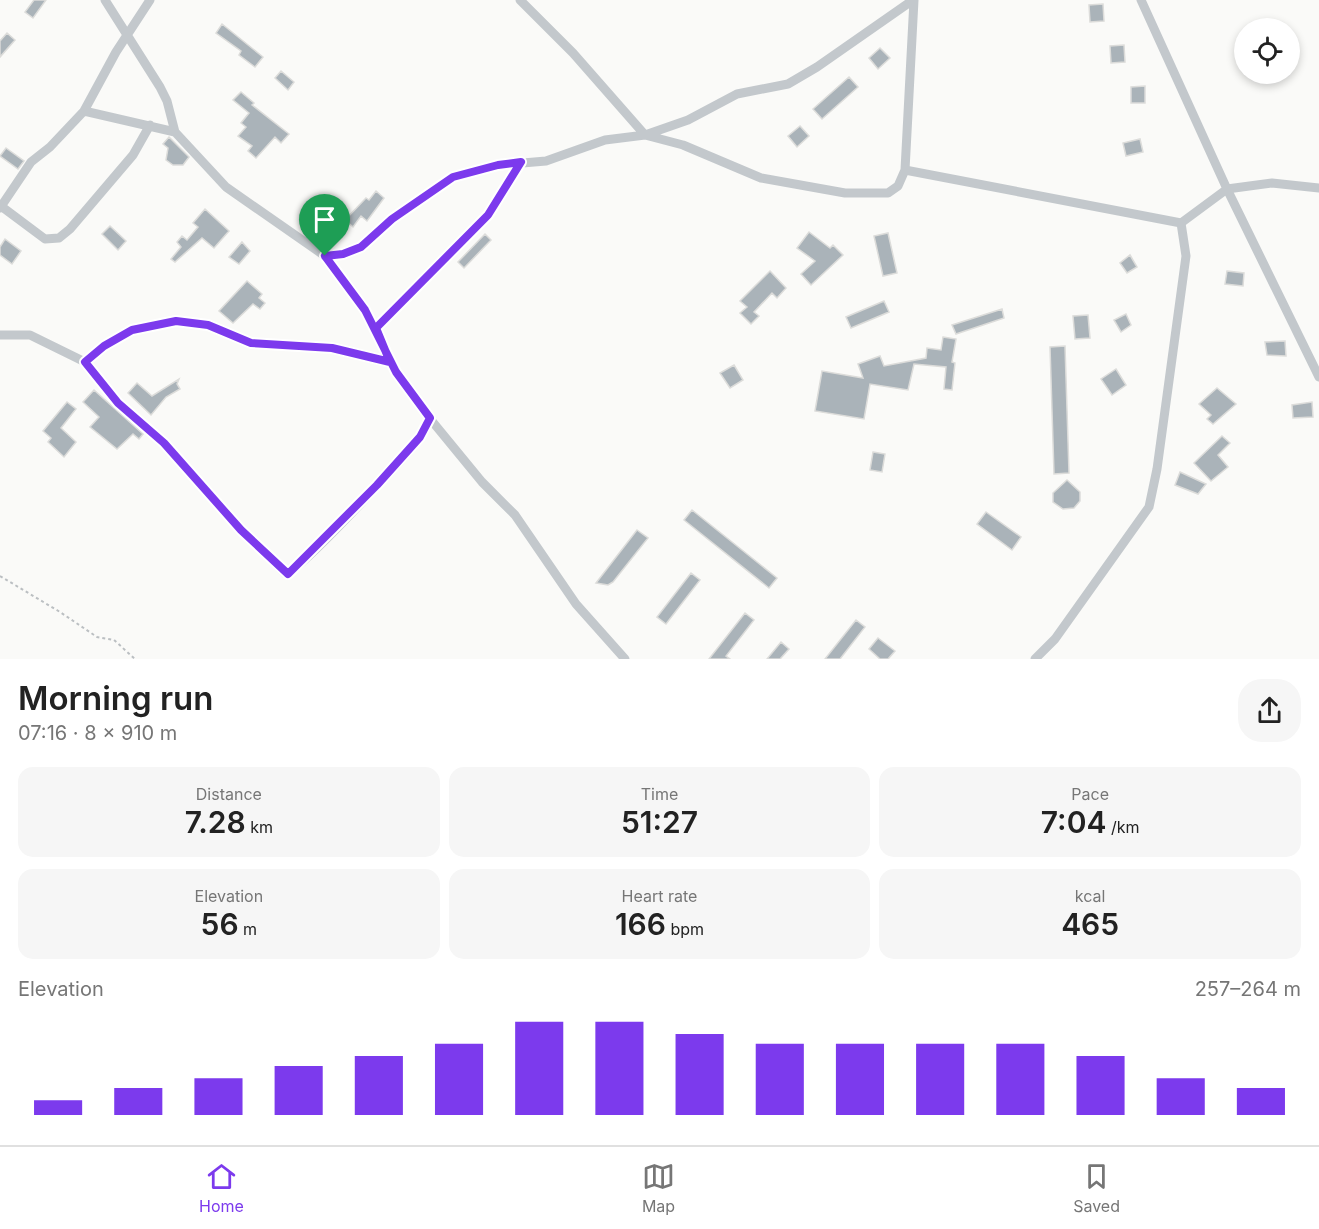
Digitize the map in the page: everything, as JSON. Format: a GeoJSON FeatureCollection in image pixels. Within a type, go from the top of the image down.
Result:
{"type":"FeatureCollection","features":[{"type":"Feature","properties":{"kind":"street"},"geometry":{"type":"LineString","coordinates":[[105,0],[167,101],[175,132],[226,188],[325,256],[376,328],[390,362],[430,418],[482,482],[515,515],[576,604],[625,659]]}},
{"type":"Feature","properties":{"kind":"street"},"geometry":{"type":"LineString","coordinates":[[150,0],[127,34],[84,111],[50,147],[31,162],[2,202],[45,239],[59,238],[70,230],[133,155],[150,125]]}},
{"type":"Feature","properties":{"kind":"street"},"geometry":{"type":"LineString","coordinates":[[520,0],[573,53],[645,135],[683,145],[761,178],[845,193],[888,193],[898,186],[905,170],[913,0]]}},
{"type":"Feature","properties":{"kind":"street"},"geometry":{"type":"LineString","coordinates":[[325,256],[343,254],[361,247],[392,219],[453,177],[498,165],[546,161],[605,141],[645,135],[688,120],[737,94],[788,84],[801,78],[913,0]]}},
{"type":"Feature","properties":{"kind":"street"},"geometry":{"type":"LineString","coordinates":[[1141,0],[1227,189],[1319,377]]}},
{"type":"Feature","properties":{"kind":"street"},"geometry":{"type":"LineString","coordinates":[[84,111],[175,132]]}},
{"type":"Feature","properties":{"kind":"street"},"geometry":{"type":"LineString","coordinates":[[905,170],[1181,223],[1227,189],[1272,183],[1319,188]]}},
{"type":"Feature","properties":{"kind":"street"},"geometry":{"type":"LineString","coordinates":[[1035,659],[1055,639],[1149,507],[1157,469],[1186,256],[1181,223]]}},
{"type":"Feature","properties":{"kind":"street"},"geometry":{"type":"LineString","coordinates":[[85,362],[104,346],[132,330],[176,321],[208,325],[251,343],[332,348],[390,362]]}},
{"type":"Feature","properties":{"kind":"street"},"geometry":{"type":"LineString","coordinates":[[0,335],[30,335],[85,362],[118,403],[164,443],[241,530],[288,574],[377,485],[420,437],[430,418]]}},
{"type":"Feature","properties":{"kind":"path"},"geometry":{"type":"LineString","coordinates":[[376,328],[488,215],[521,162]]}},
{"type":"Feature","properties":{"kind":"path"},"geometry":{"type":"LineString","coordinates":[[0,576],[97,637],[114,640],[135,659]]}},
{"type":"Feature","properties":{"kind":"building"},"geometry":{"type":"Polygon","coordinates":[[[34,0],[46,0],[33,18],[25,12],[34,0]]]}},
{"type":"Feature","properties":{"kind":"building"},"geometry":{"type":"Polygon","coordinates":[[[1103,4],[1104,21],[1090,22],[1089,5],[1103,4]]]}},
{"type":"Feature","properties":{"kind":"building"},"geometry":{"type":"Polygon","coordinates":[[[222,24],[263,57],[255,67],[239,55],[241,51],[216,33],[222,24]]]}},
{"type":"Feature","properties":{"kind":"building"},"geometry":{"type":"Polygon","coordinates":[[[7,33],[15,40],[0,57],[0,41],[7,33]]]}},
{"type":"Feature","properties":{"kind":"building"},"geometry":{"type":"Polygon","coordinates":[[[1124,45],[1125,62],[1111,63],[1110,46],[1124,45]]]}},
{"type":"Feature","properties":{"kind":"building"},"geometry":{"type":"Polygon","coordinates":[[[880,48],[890,58],[878,69],[869,58],[880,48]]]}},
{"type":"Feature","properties":{"kind":"building"},"geometry":{"type":"Polygon","coordinates":[[[281,71],[294,82],[288,90],[275,78],[281,71]]]}},
{"type":"Feature","properties":{"kind":"building"},"geometry":{"type":"Polygon","coordinates":[[[849,77],[858,87],[822,119],[813,109],[849,77]]]}},
{"type":"Feature","properties":{"kind":"building"},"geometry":{"type":"Polygon","coordinates":[[[1145,86],[1145,103],[1131,103],[1131,87],[1145,86]]]}},
{"type":"Feature","properties":{"kind":"building"},"geometry":{"type":"Polygon","coordinates":[[[241,92],[254,103],[252,105],[289,134],[281,143],[275,137],[256,158],[248,151],[252,146],[238,136],[246,127],[241,123],[249,113],[233,100],[241,92]]]}},
{"type":"Feature","properties":{"kind":"building"},"geometry":{"type":"Polygon","coordinates":[[[800,126],[809,136],[797,147],[788,136],[800,126]]]}},
{"type":"Feature","properties":{"kind":"building"},"geometry":{"type":"Polygon","coordinates":[[[169,137],[189,157],[183,165],[173,165],[166,160],[168,148],[163,144],[169,137]]]}},
{"type":"Feature","properties":{"kind":"building"},"geometry":{"type":"Polygon","coordinates":[[[1140,139],[1143,152],[1126,156],[1123,143],[1140,139]]]}},
{"type":"Feature","properties":{"kind":"building"},"geometry":{"type":"Polygon","coordinates":[[[6,148],[24,161],[18,169],[0,156],[6,148]]]}},
{"type":"Feature","properties":{"kind":"building"},"geometry":{"type":"Polygon","coordinates":[[[376,191],[384,198],[367,221],[361,216],[353,227],[345,220],[376,191]]]}},
{"type":"Feature","properties":{"kind":"building"},"geometry":{"type":"Polygon","coordinates":[[[205,209],[229,231],[214,248],[202,238],[175,262],[171,259],[181,247],[177,242],[182,236],[187,240],[198,227],[193,223],[205,209]]]}},
{"type":"Feature","properties":{"kind":"building"},"geometry":{"type":"Polygon","coordinates":[[[110,226],[126,241],[118,250],[102,234],[110,226]]]}},
{"type":"Feature","properties":{"kind":"building"},"geometry":{"type":"Polygon","coordinates":[[[809,232],[830,248],[833,245],[843,255],[811,285],[801,274],[815,261],[797,248],[809,232]]]}},
{"type":"Feature","properties":{"kind":"building"},"geometry":{"type":"Polygon","coordinates":[[[888,233],[897,273],[883,276],[874,236],[888,233]]]}},
{"type":"Feature","properties":{"kind":"building"},"geometry":{"type":"Polygon","coordinates":[[[485,234],[491,240],[464,268],[458,262],[485,234]]]}},
{"type":"Feature","properties":{"kind":"building"},"geometry":{"type":"Polygon","coordinates":[[[5,239],[21,251],[12,264],[0,255],[0,247],[5,239]]]}},
{"type":"Feature","properties":{"kind":"building"},"geometry":{"type":"Polygon","coordinates":[[[242,242],[250,251],[239,264],[229,257],[242,242]]]}},
{"type":"Feature","properties":{"kind":"building"},"geometry":{"type":"Polygon","coordinates":[[[1130,255],[1137,267],[1127,273],[1120,263],[1130,255]]]}},
{"type":"Feature","properties":{"kind":"building"},"geometry":{"type":"Polygon","coordinates":[[[770,271],[786,288],[777,298],[772,293],[754,312],[759,316],[751,324],[740,313],[747,307],[740,301],[770,271]]]}},
{"type":"Feature","properties":{"kind":"building"},"geometry":{"type":"Polygon","coordinates":[[[1227,271],[1244,273],[1243,286],[1225,284],[1227,271]]]}},
{"type":"Feature","properties":{"kind":"building"},"geometry":{"type":"Polygon","coordinates":[[[247,281],[262,294],[259,298],[265,303],[260,309],[253,304],[233,323],[219,311],[247,281]]]}},
{"type":"Feature","properties":{"kind":"building"},"geometry":{"type":"Polygon","coordinates":[[[884,301],[889,312],[851,328],[846,317],[884,301]]]}},
{"type":"Feature","properties":{"kind":"building"},"geometry":{"type":"Polygon","coordinates":[[[1002,309],[1004,318],[956,334],[952,325],[1002,309]]]}},
{"type":"Feature","properties":{"kind":"building"},"geometry":{"type":"Polygon","coordinates":[[[1126,314],[1131,325],[1121,332],[1114,320],[1126,314]]]}},
{"type":"Feature","properties":{"kind":"building"},"geometry":{"type":"Polygon","coordinates":[[[1088,315],[1090,338],[1075,339],[1073,316],[1088,315]]]}},
{"type":"Feature","properties":{"kind":"building"},"geometry":{"type":"Polygon","coordinates":[[[943,337],[956,339],[952,362],[955,363],[952,390],[944,389],[946,367],[914,364],[908,390],[870,384],[864,419],[815,411],[822,371],[863,378],[858,364],[880,356],[884,366],[926,358],[927,348],[941,350],[943,337]]]}},
{"type":"Feature","properties":{"kind":"building"},"geometry":{"type":"Polygon","coordinates":[[[1285,341],[1286,356],[1267,355],[1265,342],[1285,341]]]}},
{"type":"Feature","properties":{"kind":"building"},"geometry":{"type":"Polygon","coordinates":[[[1065,346],[1069,473],[1054,474],[1050,347],[1065,346]]]}},
{"type":"Feature","properties":{"kind":"building"},"geometry":{"type":"Polygon","coordinates":[[[734,365],[743,380],[730,388],[720,373],[734,365]]]}},
{"type":"Feature","properties":{"kind":"building"},"geometry":{"type":"Polygon","coordinates":[[[1116,369],[1126,385],[1112,395],[1101,379],[1116,369]]]}},
{"type":"Feature","properties":{"kind":"building"},"geometry":{"type":"Polygon","coordinates":[[[179,379],[177,384],[180,389],[166,397],[151,415],[128,393],[137,383],[152,396],[179,379]]]}},
{"type":"Feature","properties":{"kind":"building"},"geometry":{"type":"Polygon","coordinates":[[[1217,388],[1236,404],[1213,424],[1207,419],[1211,415],[1199,404],[1217,388]]]}},
{"type":"Feature","properties":{"kind":"building"},"geometry":{"type":"Polygon","coordinates":[[[94,390],[143,434],[139,439],[133,434],[117,449],[90,427],[99,417],[83,402],[94,390]]]}},
{"type":"Feature","properties":{"kind":"building"},"geometry":{"type":"Polygon","coordinates":[[[67,402],[76,409],[61,428],[76,442],[64,457],[48,442],[51,438],[43,431],[67,402]]]}},
{"type":"Feature","properties":{"kind":"building"},"geometry":{"type":"Polygon","coordinates":[[[1312,402],[1313,417],[1293,418],[1292,405],[1312,402]]]}},
{"type":"Feature","properties":{"kind":"building"},"geometry":{"type":"Polygon","coordinates":[[[1222,436],[1230,443],[1218,455],[1228,467],[1211,481],[1194,463],[1222,436]]]}},
{"type":"Feature","properties":{"kind":"building"},"geometry":{"type":"Polygon","coordinates":[[[873,452],[885,454],[882,472],[870,470],[873,452]]]}},
{"type":"Feature","properties":{"kind":"building"},"geometry":{"type":"Polygon","coordinates":[[[1180,472],[1206,484],[1198,494],[1175,485],[1180,472]]]}},
{"type":"Feature","properties":{"kind":"building"},"geometry":{"type":"Polygon","coordinates":[[[1067,480],[1080,492],[1080,501],[1074,508],[1063,509],[1053,502],[1053,493],[1067,480]]]}},
{"type":"Feature","properties":{"kind":"building"},"geometry":{"type":"Polygon","coordinates":[[[692,510],[777,578],[769,588],[684,520],[692,510]]]}},
{"type":"Feature","properties":{"kind":"building"},"geometry":{"type":"Polygon","coordinates":[[[986,512],[1021,537],[1012,550],[977,524],[986,512]]]}},
{"type":"Feature","properties":{"kind":"building"},"geometry":{"type":"Polygon","coordinates":[[[637,530],[648,538],[613,582],[608,585],[596,583],[637,530]]]}},
{"type":"Feature","properties":{"kind":"building"},"geometry":{"type":"Polygon","coordinates":[[[691,573],[700,580],[666,624],[657,617],[691,573]]]}},
{"type":"Feature","properties":{"kind":"building"},"geometry":{"type":"Polygon","coordinates":[[[745,613],[754,620],[726,656],[730,659],[709,659],[745,613]]]}},
{"type":"Feature","properties":{"kind":"building"},"geometry":{"type":"Polygon","coordinates":[[[856,620],[865,627],[840,659],[825,659],[856,620]]]}},
{"type":"Feature","properties":{"kind":"building"},"geometry":{"type":"Polygon","coordinates":[[[878,638],[895,651],[888,659],[880,659],[869,649],[878,638]]]}},
{"type":"Feature","properties":{"kind":"building"},"geometry":{"type":"Polygon","coordinates":[[[781,642],[789,649],[780,659],[767,659],[781,642]]]}},
{"type":"Feature","properties":{"kind":"route"},"geometry":{"type":"LineString","coordinates":[[325,256],[343,254],[361,247],[392,219],[453,177],[498,165],[521,162],[507,188],[488,215],[397,310],[376,328],[384,344],[390,362],[361,353],[332,348],[251,343],[208,325],[176,321],[156,323],[132,330],[104,346],[85,362],[118,403],[164,443],[241,530],[286,574],[292,572],[324,541],[377,485],[420,437],[430,418],[396,372],[390,362],[376,328],[365,310],[325,256]]}}]}
